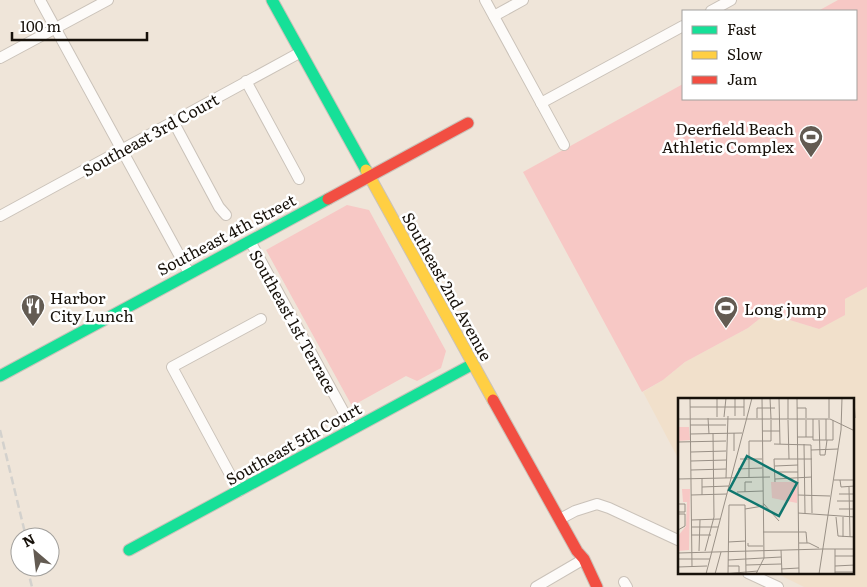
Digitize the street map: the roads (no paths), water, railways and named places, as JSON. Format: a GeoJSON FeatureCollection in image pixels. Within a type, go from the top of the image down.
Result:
{"type":"FeatureCollection","features":[{"type":"Feature","properties":{"kind":"street"},"geometry":{"type":"LineString","coordinates":[[40,0],[188,273]]}},
{"type":"Feature","properties":{"kind":"street"},"geometry":{"type":"LineString","coordinates":[[0,58],[108,0]]}},
{"type":"Feature","properties":{"kind":"street","name":"Southeast 2nd Avenue"},"geometry":{"type":"LineString","coordinates":[[272,0],[472,364],[577,551],[584,559],[597,587]]}},
{"type":"Feature","properties":{"kind":"street"},"geometry":{"type":"LineString","coordinates":[[485,0],[564,145]]}},
{"type":"Feature","properties":{"kind":"street"},"geometry":{"type":"LineString","coordinates":[[494,16],[522,0]]}},
{"type":"Feature","properties":{"kind":"street"},"geometry":{"type":"LineString","coordinates":[[713,10],[732,0]]}},
{"type":"Feature","properties":{"kind":"street"},"geometry":{"type":"LineString","coordinates":[[541,103],[682,27]]}},
{"type":"Feature","properties":{"kind":"street","name":"Southeast 3rd Court"},"geometry":{"type":"LineString","coordinates":[[0,216],[301,52]]}},
{"type":"Feature","properties":{"kind":"street"},"geometry":{"type":"LineString","coordinates":[[246,82],[299,179]]}},
{"type":"Feature","properties":{"kind":"street"},"geometry":{"type":"LineString","coordinates":[[172,121],[219,207],[226,215]]}},
{"type":"Feature","properties":{"kind":"street","name":"Southeast 4th Street"},"geometry":{"type":"LineString","coordinates":[[0,376],[468,123]]}},
{"type":"Feature","properties":{"kind":"street","name":"Southeast 1st Terrace"},"geometry":{"type":"LineString","coordinates":[[250,240],[353,428]]}},
{"type":"Feature","properties":{"kind":"street"},"geometry":{"type":"LineString","coordinates":[[239,491],[172,367],[260,319]]}},
{"type":"Feature","properties":{"kind":"street","name":"Southeast 5th Court"},"geometry":{"type":"LineString","coordinates":[[129,550],[472,364]]}},
{"type":"Feature","properties":{"kind":"street"},"geometry":{"type":"LineString","coordinates":[[560,520],[575,511],[597,504],[678,540]]}},
{"type":"Feature","properties":{"kind":"street"},"geometry":{"type":"LineString","coordinates":[[536,587],[584,559]]}},
{"type":"Feature","properties":{"kind":"street"},"geometry":{"type":"LineString","coordinates":[[750,574],[778,587]]}},
{"type":"Feature","properties":{"kind":"railway"},"geometry":{"type":"LineString","coordinates":[[0,430],[24,527]]}},
{"type":"Feature","properties":{"kind":"railway"},"geometry":{"type":"LineString","coordinates":[[30,577],[32,587]]}},
{"type":"Feature","properties":{"kind":"place","name":"Deerfield Beach Athletic Complex"},"geometry":{"type":"Point","coordinates":[811,158]}},
{"type":"Feature","properties":{"kind":"place","name":"Harbor City Lunch"},"geometry":{"type":"Point","coordinates":[33,327]}},
{"type":"Feature","properties":{"kind":"place","name":"Long jump"},"geometry":{"type":"Point","coordinates":[726,329]}}]}
